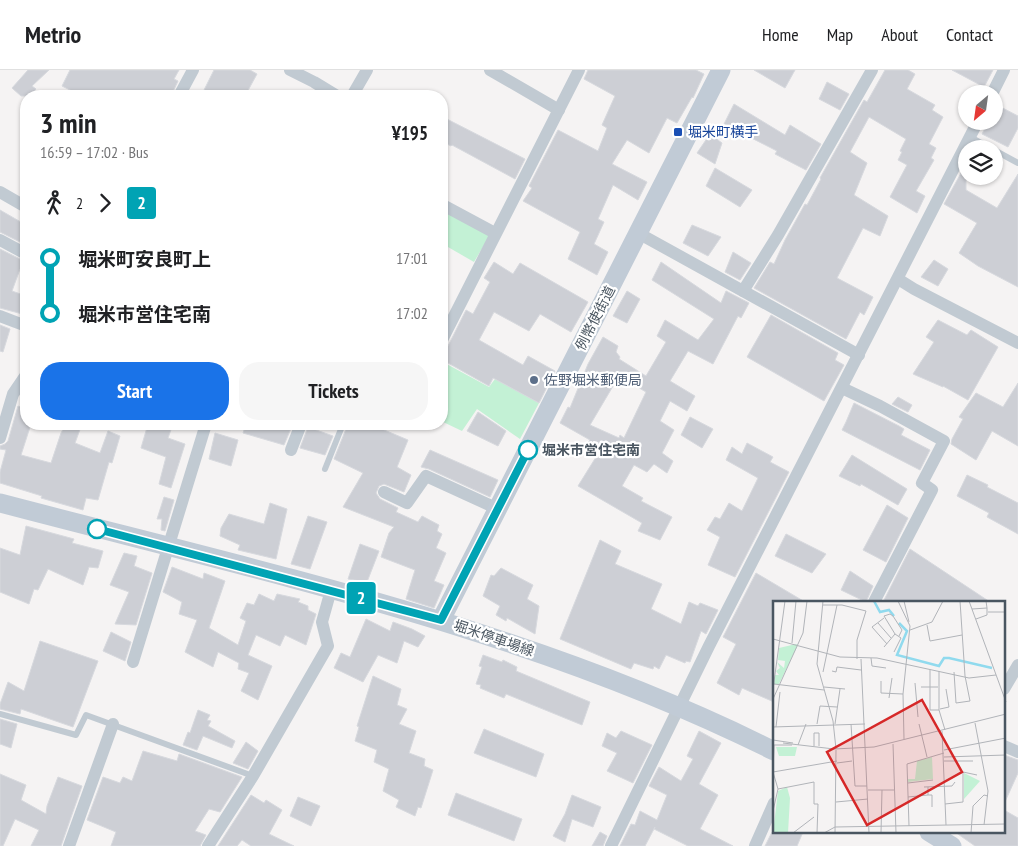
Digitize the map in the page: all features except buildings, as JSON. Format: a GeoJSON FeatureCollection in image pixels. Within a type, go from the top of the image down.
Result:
{"type":"FeatureCollection","features":[{"type":"Feature","properties":{"kind":"main road","name":"例幣使街道"},"geometry":{"type":"LineString","coordinates":[[441,620],[721,70]]}},
{"type":"Feature","properties":{"kind":"main road","name":"堀米停車場線"},"geometry":{"type":"LineString","coordinates":[[0,503],[441,620],[612,680],[680,707],[773,751]]}},
{"type":"Feature","properties":{"kind":"main road"},"geometry":{"type":"LineString","coordinates":[[929,836],[952,846]]}},
{"type":"Feature","properties":{"kind":"street"},"geometry":{"type":"LineString","coordinates":[[182,90],[193,70]]}},
{"type":"Feature","properties":{"kind":"street"},"geometry":{"type":"LineString","coordinates":[[290,70],[328,90]]}},
{"type":"Feature","properties":{"kind":"street"},"geometry":{"type":"LineString","coordinates":[[355,90],[367,70]]}},
{"type":"Feature","properties":{"kind":"street"},"geometry":{"type":"LineString","coordinates":[[490,70],[559,110]]}},
{"type":"Feature","properties":{"kind":"street"},"geometry":{"type":"LineString","coordinates":[[448,328],[579,70]]}},
{"type":"Feature","properties":{"kind":"street"},"geometry":{"type":"LineString","coordinates":[[743,291],[778,235],[872,70]]}},
{"type":"Feature","properties":{"kind":"street"},"geometry":{"type":"LineString","coordinates":[[996,85],[1004,70]]}},
{"type":"Feature","properties":{"kind":"street"},"geometry":{"type":"LineString","coordinates":[[611,846],[709,646],[974,130]]}},
{"type":"Feature","properties":{"kind":"street"},"geometry":{"type":"LineString","coordinates":[[0,192],[20,204]]}},
{"type":"Feature","properties":{"kind":"street"},"geometry":{"type":"LineString","coordinates":[[448,208],[495,233]]}},
{"type":"Feature","properties":{"kind":"street"},"geometry":{"type":"LineString","coordinates":[[638,232],[859,355]]}},
{"type":"Feature","properties":{"kind":"street"},"geometry":{"type":"LineString","coordinates":[[0,240],[20,251]]}},
{"type":"Feature","properties":{"kind":"street"},"geometry":{"type":"LineString","coordinates":[[898,279],[1018,343]]}},
{"type":"Feature","properties":{"kind":"street"},"geometry":{"type":"LineString","coordinates":[[0,316],[20,324]]}},
{"type":"Feature","properties":{"kind":"street"},"geometry":{"type":"LineString","coordinates":[[0,438],[13,394],[20,384]]}},
{"type":"Feature","properties":{"kind":"street"},"geometry":{"type":"LineString","coordinates":[[842,388],[880,406],[944,441],[922,483],[932,490],[875,601]]}},
{"type":"Feature","properties":{"kind":"street"},"geometry":{"type":"LineString","coordinates":[[132,662],[204,430]]}},
{"type":"Feature","properties":{"kind":"street"},"geometry":{"type":"LineString","coordinates":[[291,450],[299,430]]}},
{"type":"Feature","properties":{"kind":"street"},"geometry":{"type":"LineString","coordinates":[[384,492],[407,503],[426,476],[498,509]]}},
{"type":"Feature","properties":{"kind":"street"},"geometry":{"type":"LineString","coordinates":[[208,846],[253,776],[328,646],[322,622],[332,590]]}},
{"type":"Feature","properties":{"kind":"street"},"geometry":{"type":"LineString","coordinates":[[1006,686],[1018,665]]}},
{"type":"Feature","properties":{"kind":"street"},"geometry":{"type":"LineString","coordinates":[[69,846],[113,724]]}},
{"type":"Feature","properties":{"kind":"street"},"geometry":{"type":"LineString","coordinates":[[1006,747],[1018,752]]}},
{"type":"Feature","properties":{"kind":"street"},"geometry":{"type":"LineString","coordinates":[[755,846],[773,805]]}},
{"type":"Feature","properties":{"kind":"lane"},"geometry":{"type":"LineString","coordinates":[[970,137],[976,140]]}},
{"type":"Feature","properties":{"kind":"lane"},"geometry":{"type":"LineString","coordinates":[[1003,155],[1018,163]]}},
{"type":"Feature","properties":{"kind":"lane"},"geometry":{"type":"LineString","coordinates":[[325,469],[341,430]]}},
{"type":"Feature","properties":{"kind":"lane"},"geometry":{"type":"LineString","coordinates":[[0,714],[76,735],[86,715],[253,776]]}},
{"type":"Feature","properties":{"kind":"green space"},"geometry":{"type":"Polygon","coordinates":[[[448,213],[490,235],[474,262],[448,247],[448,213]]]}},
{"type":"Feature","properties":{"kind":"green space"},"geometry":{"type":"Polygon","coordinates":[[[448,365],[489,387],[495,379],[539,403],[520,439],[477,409],[462,431],[448,424],[448,365]]]}},
{"type":"Feature","properties":{"kind":"bus line","name":"2"},"geometry":{"type":"LineString","coordinates":[[97,529],[441,620],[528,450]]}},
{"type":"Feature","properties":{"kind":"place","name":"堀米町横手"},"geometry":{"type":"Point","coordinates":[678,132]}},
{"type":"Feature","properties":{"kind":"place","name":"佐野堀米郵便局"},"geometry":{"type":"Point","coordinates":[534,380]}},
{"type":"Feature","properties":{"kind":"place","name":"堀米市営住宅南"},"geometry":{"type":"Point","coordinates":[528,450]}}]}
